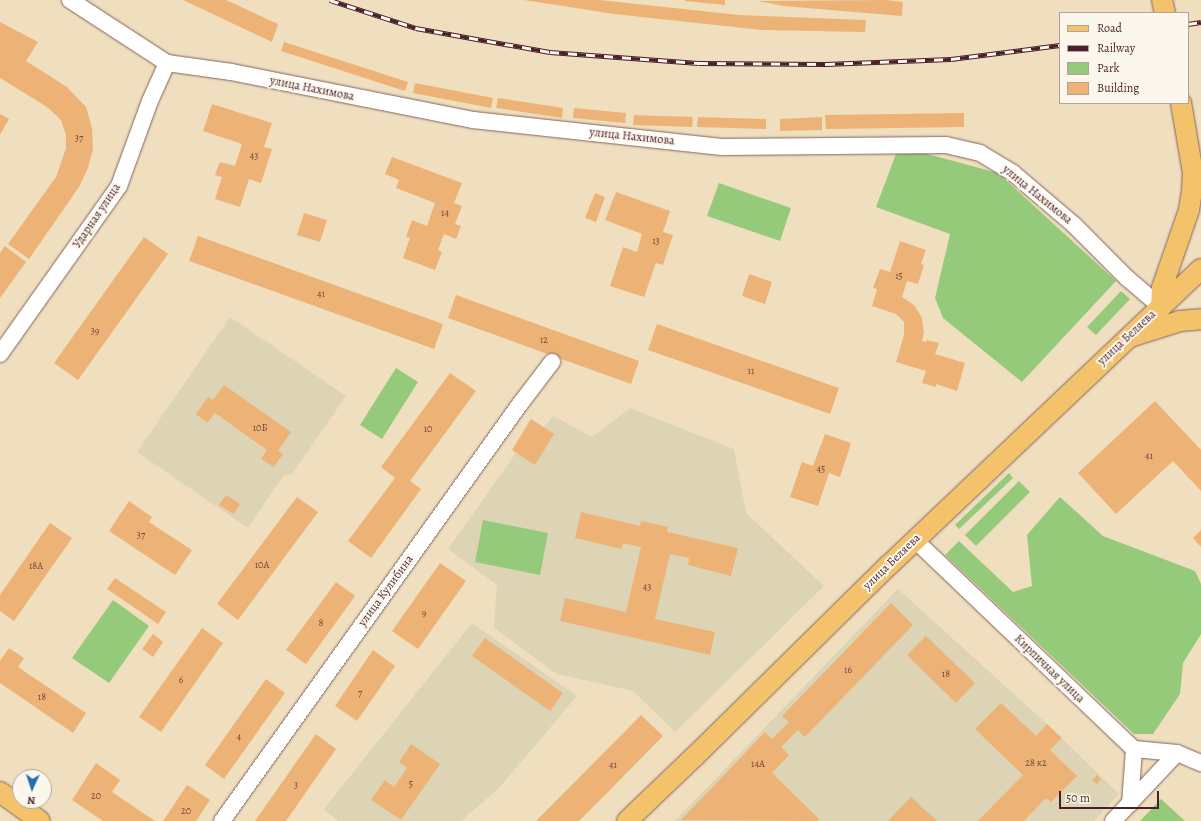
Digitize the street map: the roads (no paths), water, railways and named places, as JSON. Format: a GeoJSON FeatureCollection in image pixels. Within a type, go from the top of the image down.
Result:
{"type":"FeatureCollection","features":[{"type":"Feature","properties":{"kind":"main road"},"geometry":{"type":"LineString","coordinates":[[1162,0],[1165,12]]}},
{"type":"Feature","properties":{"kind":"main road"},"geometry":{"type":"LineString","coordinates":[[1161,307],[1162,288],[1189,210],[1192,173],[1181,104]]}},
{"type":"Feature","properties":{"kind":"main road","name":"улица Беляева"},"geometry":{"type":"LineString","coordinates":[[627,821],[915,540],[1201,269]]}},
{"type":"Feature","properties":{"kind":"main road"},"geometry":{"type":"LineString","coordinates":[[1127,338],[1180,321],[1201,319]]}},
{"type":"Feature","properties":{"kind":"main road"},"geometry":{"type":"LineString","coordinates":[[0,792],[40,821]]}},
{"type":"Feature","properties":{"kind":"street","name":"улица Нахимова"},"geometry":{"type":"LineString","coordinates":[[70,0],[167,63],[231,72],[473,120],[722,147],[946,145],[980,153],[1013,173],[1074,225],[1127,278],[1161,307]]}},
{"type":"Feature","properties":{"kind":"street","name":"Ударная улица"},"geometry":{"type":"LineString","coordinates":[[0,354],[119,186],[150,101],[167,63]]}},
{"type":"Feature","properties":{"kind":"street","name":"улица Кулибина"},"geometry":{"type":"LineString","coordinates":[[222,821],[520,404],[552,362]]}},
{"type":"Feature","properties":{"kind":"street","name":"Кирпичная улица"},"geometry":{"type":"LineString","coordinates":[[915,540],[1134,749]]}},
{"type":"Feature","properties":{"kind":"street"},"geometry":{"type":"LineString","coordinates":[[1130,804],[1134,749],[1177,753],[1201,763]]}},
{"type":"Feature","properties":{"kind":"street"},"geometry":{"type":"LineString","coordinates":[[1114,821],[1177,753]]}},
{"type":"Feature","properties":{"kind":"railway"},"geometry":{"type":"LineString","coordinates":[[330,0],[416,28],[550,52],[699,63],[826,64],[951,59],[1059,45]]}},
{"type":"Feature","properties":{"kind":"railway"},"geometry":{"type":"LineString","coordinates":[[1189,24],[1201,22]]}}]}
